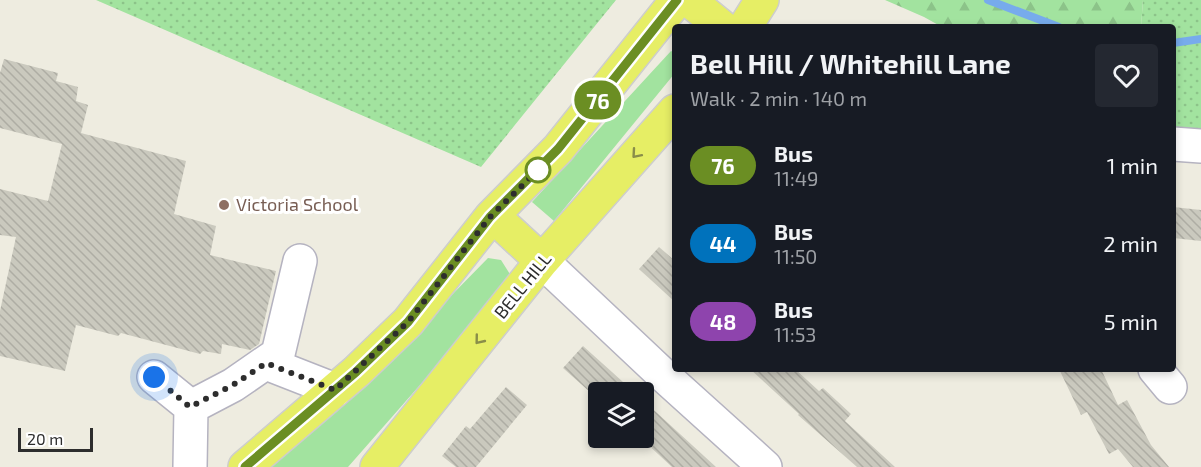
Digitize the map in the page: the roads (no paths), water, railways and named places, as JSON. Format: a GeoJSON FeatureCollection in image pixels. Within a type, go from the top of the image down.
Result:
{"type":"FeatureCollection","features":[{"type":"Feature","properties":{"kind":"main road"},"geometry":{"type":"LineString","coordinates":[[245,467],[335,390],[408,322],[490,217],[558,149],[677,0]]}},
{"type":"Feature","properties":{"kind":"main road"},"geometry":{"type":"LineString","coordinates":[[689,0],[718,24]]}},
{"type":"Feature","properties":{"kind":"main road"},"geometry":{"type":"LineString","coordinates":[[747,24],[762,0]]}},
{"type":"Feature","properties":{"kind":"main road","name":"BELL HILL"},"geometry":{"type":"LineString","coordinates":[[377,467],[542,261],[672,114]]}},
{"type":"Feature","properties":{"kind":"main road"},"geometry":{"type":"LineString","coordinates":[[490,217],[503,225],[542,261]]}},
{"type":"Feature","properties":{"kind":"street"},"geometry":{"type":"LineString","coordinates":[[1176,144],[1201,146]]}},
{"type":"Feature","properties":{"kind":"street"},"geometry":{"type":"LineString","coordinates":[[190,407],[233,385],[278,354],[300,261]]}},
{"type":"Feature","properties":{"kind":"street"},"geometry":{"type":"LineString","coordinates":[[542,261],[765,467]]}},
{"type":"Feature","properties":{"kind":"street"},"geometry":{"type":"LineString","coordinates":[[266,363],[335,390]]}},
{"type":"Feature","properties":{"kind":"street"},"geometry":{"type":"LineString","coordinates":[[154,377],[190,407]]}},
{"type":"Feature","properties":{"kind":"street"},"geometry":{"type":"LineString","coordinates":[[190,407],[190,467]]}},
{"type":"Feature","properties":{"kind":"waterway"},"geometry":{"type":"LineString","coordinates":[[988,0],[1051,24]]}},
{"type":"Feature","properties":{"kind":"waterway"},"geometry":{"type":"LineString","coordinates":[[1176,43],[1201,39]]}},
{"type":"Feature","properties":{"kind":"place","name":"Victoria School"},"geometry":{"type":"Point","coordinates":[224,205]}}]}
